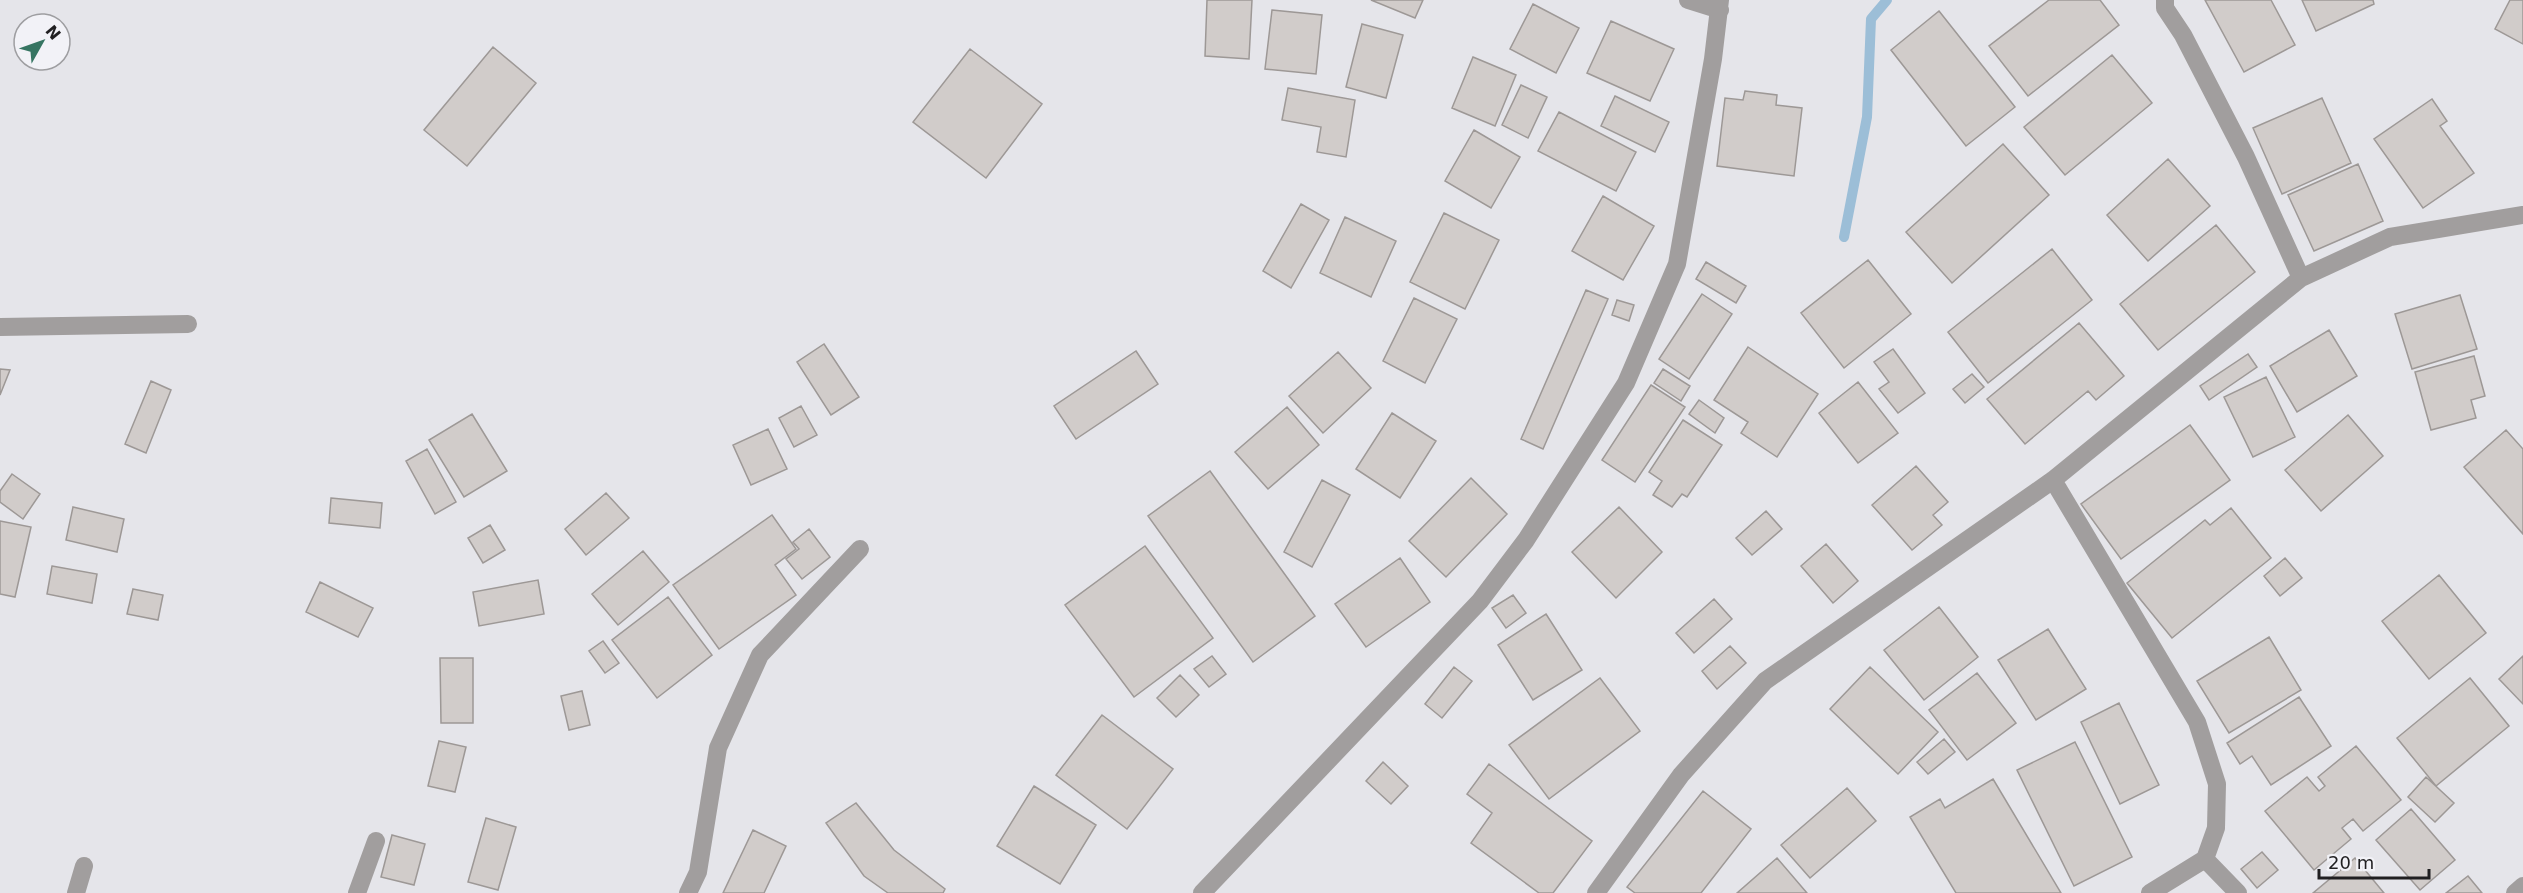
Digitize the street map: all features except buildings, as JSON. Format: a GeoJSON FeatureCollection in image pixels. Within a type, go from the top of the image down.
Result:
{"type":"FeatureCollection","features":[{"type":"Feature","properties":{"kind":"street"},"geometry":{"type":"LineString","coordinates":[[1202,893],[1480,601],[1526,540],[1626,383],[1677,264],[1720,5],[1688,0]]}},
{"type":"Feature","properties":{"kind":"street"},"geometry":{"type":"LineString","coordinates":[[2164,0],[2165,8],[2183,35],[2246,157],[2301,278]]}},
{"type":"Feature","properties":{"kind":"street"},"geometry":{"type":"LineString","coordinates":[[1596,893],[1681,775],[1765,681],[2053,480],[2301,278],[2390,237],[2523,215]]}},
{"type":"Feature","properties":{"kind":"street"},"geometry":{"type":"LineString","coordinates":[[0,327],[188,324]]}},
{"type":"Feature","properties":{"kind":"street"},"geometry":{"type":"LineString","coordinates":[[2053,480],[2197,722],[2217,784],[2216,828],[2205,859],[2150,893]]}},
{"type":"Feature","properties":{"kind":"street"},"geometry":{"type":"LineString","coordinates":[[688,893],[698,872],[717,748],[760,655],[860,549]]}},
{"type":"Feature","properties":{"kind":"street"},"geometry":{"type":"LineString","coordinates":[[357,893],[376,841]]}},
{"type":"Feature","properties":{"kind":"street"},"geometry":{"type":"LineString","coordinates":[[2205,859],[2238,893]]}},
{"type":"Feature","properties":{"kind":"street"},"geometry":{"type":"LineString","coordinates":[[76,893],[84,866]]}},
{"type":"Feature","properties":{"kind":"street"},"geometry":{"type":"LineString","coordinates":[[2515,893],[2523,886]]}},
{"type":"Feature","properties":{"kind":"waterway"},"geometry":{"type":"LineString","coordinates":[[1844,237],[1867,117],[1871,19],[1887,0]]}}]}
